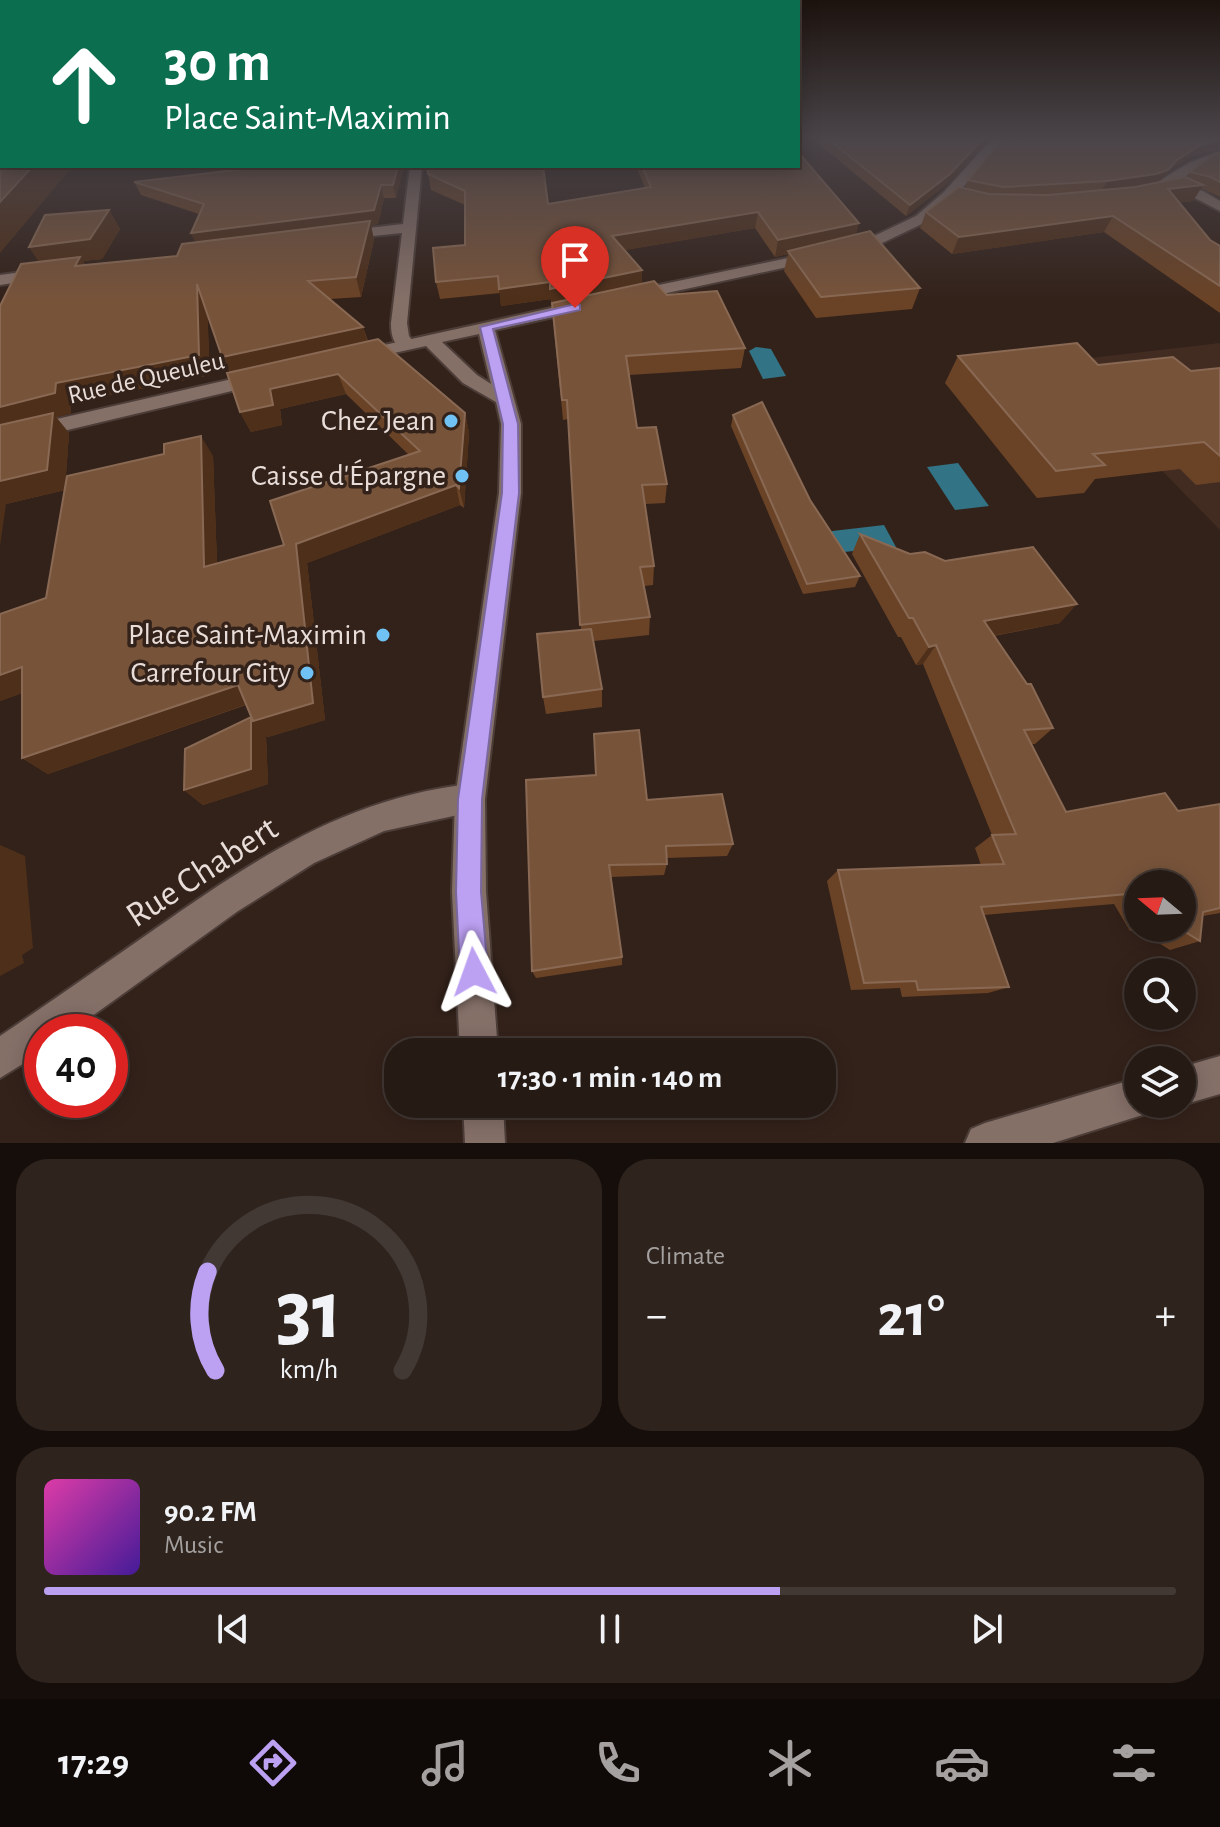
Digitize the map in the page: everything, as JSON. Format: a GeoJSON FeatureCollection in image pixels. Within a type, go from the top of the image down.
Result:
{"type":"FeatureCollection","features":[{"type":"Feature","properties":{"kind":"street"},"geometry":{"type":"LineString","coordinates":[[407,345],[400,337],[399,323],[412,192]]}},
{"type":"Feature","properties":{"kind":"street"},"geometry":{"type":"LineString","coordinates":[[335,361],[841,250],[877,240],[921,219],[951,192]]}},
{"type":"Feature","properties":{"kind":"street"},"geometry":{"type":"LineString","coordinates":[[1127,196],[1150,192]]}},
{"type":"Feature","properties":{"kind":"street"},"geometry":{"type":"LineString","coordinates":[[1192,192],[1220,207]]}},
{"type":"Feature","properties":{"kind":"street"},"geometry":{"type":"LineString","coordinates":[[949,195],[968,200]]}},
{"type":"Feature","properties":{"kind":"street"},"geometry":{"type":"LineString","coordinates":[[320,238],[407,228]]}},
{"type":"Feature","properties":{"kind":"street"},"geometry":{"type":"LineString","coordinates":[[0,280],[61,272]]}},
{"type":"Feature","properties":{"kind":"street"},"geometry":{"type":"LineString","coordinates":[[478,1038],[469,892],[470,799],[510,493],[511,424],[486,327]]}},
{"type":"Feature","properties":{"kind":"street"},"geometry":{"type":"LineString","coordinates":[[430,340],[470,379],[502,398]]}},
{"type":"Feature","properties":{"kind":"street","name":"Rue de Queuleu"},"geometry":{"type":"LineString","coordinates":[[0,439],[289,372]]}},
{"type":"Feature","properties":{"kind":"street","name":"Rue Chabert"},"geometry":{"type":"LineString","coordinates":[[0,1059],[224,901],[300,854],[370,821],[442,800],[470,799]]}},
{"type":"Feature","properties":{"kind":"street"},"geometry":{"type":"LineString","coordinates":[[1196,1082],[1220,1075]]}},
{"type":"Feature","properties":{"kind":"street"},"geometry":{"type":"LineString","coordinates":[[985,1143],[1124,1102]]}},
{"type":"Feature","properties":{"kind":"street"},"geometry":{"type":"LineString","coordinates":[[484,1118],[485,1143]]}},
{"type":"Feature","properties":{"kind":"shaded area"},"geometry":{"type":"Polygon","coordinates":[[[1220,343],[1220,530],[1056,362],[1220,343]]]}},
{"type":"Feature","properties":{"kind":"water"},"geometry":{"type":"Polygon","coordinates":[[[756,347],[771,349],[786,376],[763,379],[749,351],[756,347]]]}},
{"type":"Feature","properties":{"kind":"water"},"geometry":{"type":"Polygon","coordinates":[[[958,463],[989,506],[955,510],[927,467],[958,463]]]}},
{"type":"Feature","properties":{"kind":"water"},"geometry":{"type":"Polygon","coordinates":[[[884,525],[896,547],[833,553],[824,532],[884,525]]]}},
{"type":"Feature","properties":{"kind":"building"},"geometry":{"type":"Polygon","coordinates":[[[0,192],[9,192],[0,202],[0,192]]]}},
{"type":"Feature","properties":{"kind":"building"},"geometry":{"type":"Polygon","coordinates":[[[167,192],[379,192],[374,210],[191,233],[204,204],[167,192]]]}},
{"type":"Feature","properties":{"kind":"building"},"geometry":{"type":"Polygon","coordinates":[[[465,192],[546,192],[548,204],[619,192],[833,192],[859,223],[778,240],[758,212],[612,236],[642,270],[550,289],[550,282],[499,289],[498,276],[436,282],[433,248],[465,245],[465,192]]]}},
{"type":"Feature","properties":{"kind":"building"},"geometry":{"type":"Polygon","coordinates":[[[894,192],[926,192],[910,205],[894,192]]]}},
{"type":"Feature","properties":{"kind":"building"},"geometry":{"type":"Polygon","coordinates":[[[952,192],[1048,195],[1171,192],[1210,240],[1220,246],[1220,286],[1113,216],[959,237],[926,212],[952,192]]]}},
{"type":"Feature","properties":{"kind":"building"},"geometry":{"type":"Polygon","coordinates":[[[109,210],[90,239],[29,247],[45,215],[109,210]]]}},
{"type":"Feature","properties":{"kind":"building"},"geometry":{"type":"Polygon","coordinates":[[[370,221],[356,277],[308,281],[363,327],[222,357],[197,284],[199,355],[56,383],[55,393],[0,407],[0,306],[21,264],[80,257],[75,266],[177,256],[182,244],[370,221]]]}},
{"type":"Feature","properties":{"kind":"building"},"geometry":{"type":"Polygon","coordinates":[[[870,231],[920,288],[821,297],[788,251],[870,231]]]}},
{"type":"Feature","properties":{"kind":"building"},"geometry":{"type":"Polygon","coordinates":[[[654,281],[667,295],[717,291],[745,348],[626,356],[637,428],[656,427],[667,484],[642,485],[654,566],[640,567],[650,617],[580,625],[567,400],[562,400],[552,303],[654,281]]]}},
{"type":"Feature","properties":{"kind":"building"},"geometry":{"type":"Polygon","coordinates":[[[378,339],[465,413],[459,488],[456,485],[296,544],[313,703],[253,721],[238,685],[22,758],[22,667],[0,675],[0,614],[46,598],[67,476],[164,454],[164,444],[201,436],[204,567],[284,545],[270,501],[420,451],[338,374],[270,389],[273,405],[240,412],[227,373],[378,339]]]}},
{"type":"Feature","properties":{"kind":"building"},"geometry":{"type":"Polygon","coordinates":[[[1077,343],[1098,365],[1173,357],[1191,371],[1220,368],[1220,456],[1204,442],[1093,454],[1105,465],[1056,471],[958,356],[1077,343]]]}},
{"type":"Feature","properties":{"kind":"building"},"geometry":{"type":"Polygon","coordinates":[[[762,402],[810,500],[860,576],[807,584],[733,415],[762,402]]]}},
{"type":"Feature","properties":{"kind":"building"},"geometry":{"type":"Polygon","coordinates":[[[53,413],[47,470],[0,481],[0,425],[53,413]]]}},
{"type":"Feature","properties":{"kind":"building"},"geometry":{"type":"Polygon","coordinates":[[[860,534],[910,554],[925,552],[945,561],[1033,547],[1077,604],[984,621],[1027,684],[1031,684],[1053,728],[1024,730],[1066,812],[1165,793],[1178,811],[1220,804],[1220,908],[1203,912],[1200,941],[1196,939],[1196,870],[1124,870],[1124,894],[981,907],[1009,987],[918,990],[916,981],[864,983],[838,870],[1004,864],[992,835],[1016,834],[936,645],[929,647],[913,618],[909,618],[860,534]]]}},
{"type":"Feature","properties":{"kind":"building"},"geometry":{"type":"Polygon","coordinates":[[[591,629],[602,689],[543,697],[537,634],[591,629]]]}},
{"type":"Feature","properties":{"kind":"building"},"geometry":{"type":"Polygon","coordinates":[[[251,717],[251,769],[184,790],[185,749],[251,717]]]}},
{"type":"Feature","properties":{"kind":"building"},"geometry":{"type":"Polygon","coordinates":[[[639,730],[647,800],[722,794],[733,844],[666,846],[667,864],[609,865],[622,957],[532,971],[526,780],[596,775],[594,734],[639,730]]]}},
{"type":"Feature","properties":{"kind":"place","name":"Chez Jean"},"geometry":{"type":"Point","coordinates":[451,421]}},
{"type":"Feature","properties":{"kind":"place","name":"Caisse d'Épargne"},"geometry":{"type":"Point","coordinates":[462,476]}},
{"type":"Feature","properties":{"kind":"place","name":"Place Saint-Maximin"},"geometry":{"type":"Point","coordinates":[383,635]}},
{"type":"Feature","properties":{"kind":"place","name":"Carrefour City"},"geometry":{"type":"Point","coordinates":[307,673]}},
{"type":"Feature","properties":{"kind":"route"},"geometry":{"type":"LineString","coordinates":[[474,972],[469,892],[470,799],[510,493],[511,424],[486,327],[575,308]]}}]}
